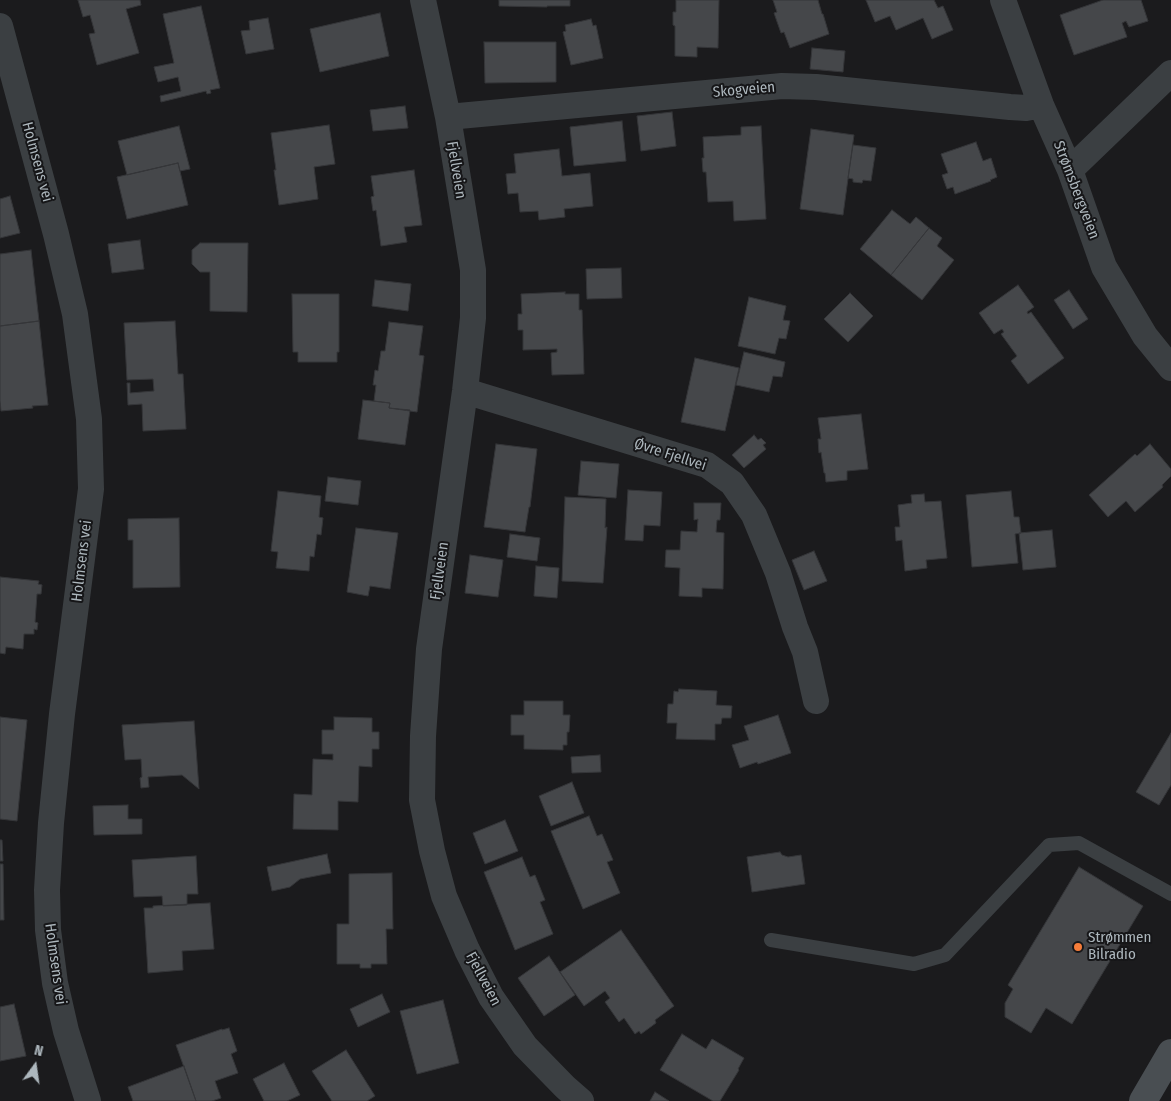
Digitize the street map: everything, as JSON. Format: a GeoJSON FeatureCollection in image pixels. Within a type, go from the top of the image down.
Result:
{"type":"FeatureCollection","features":[{"type":"Feature","properties":{"kind":"main road"},"geometry":{"type":"LineString","coordinates":[[1143,1101],[1171,1053]]}},
{"type":"Feature","properties":{"kind":"street","name":"Fjellveien"},"geometry":{"type":"LineString","coordinates":[[424,0],[448,117],[473,270],[473,318],[465,391],[429,649],[423,736],[422,800],[432,851],[444,896],[467,950],[491,997],[524,1046],[581,1101]]}},
{"type":"Feature","properties":{"kind":"street","name":"Strømsbergveien"},"geometry":{"type":"LineString","coordinates":[[1003,0],[1041,105],[1070,170],[1104,267],[1145,336],[1171,368]]}},
{"type":"Feature","properties":{"kind":"street","name":"Holmsens vei"},"geometry":{"type":"LineString","coordinates":[[0,26],[56,234],[75,314],[89,418],[91,489],[62,714],[51,823],[47,890],[48,930],[55,983],[66,1031],[88,1101]]}},
{"type":"Feature","properties":{"kind":"street"},"geometry":{"type":"LineString","coordinates":[[1070,170],[1171,73]]}},
{"type":"Feature","properties":{"kind":"street","name":"Skogveien"},"geometry":{"type":"LineString","coordinates":[[448,117],[782,86],[816,87],[1010,107],[1026,108],[1041,105]]}},
{"type":"Feature","properties":{"kind":"street","name":"Øvre Fjellvei"},"geometry":{"type":"LineString","coordinates":[[465,391],[707,465],[732,482],[754,515],[778,573],[795,628],[805,652],[816,701]]}},
{"type":"Feature","properties":{"kind":"lane"},"geometry":{"type":"LineString","coordinates":[[771,940],[914,964],[945,955],[1048,845],[1079,843],[1171,894]]}},
{"type":"Feature","properties":{"kind":"building"},"geometry":{"type":"Polygon","coordinates":[[[78,0],[140,0],[141,5],[126,9],[139,53],[97,65],[89,34],[95,33],[90,15],[83,17],[78,0]]]}},
{"type":"Feature","properties":{"kind":"building"},"geometry":{"type":"Polygon","coordinates":[[[499,0],[570,0],[570,6],[499,6],[499,0]]]}},
{"type":"Feature","properties":{"kind":"building"},"geometry":{"type":"Polygon","coordinates":[[[676,0],[719,0],[718,48],[697,47],[697,57],[675,56],[673,12],[676,12],[676,0]]]}},
{"type":"Feature","properties":{"kind":"building"},"geometry":{"type":"Polygon","coordinates":[[[773,0],[818,0],[829,34],[790,48],[784,32],[781,33],[774,13],[777,12],[773,0]]]}},
{"type":"Feature","properties":{"kind":"building"},"geometry":{"type":"Polygon","coordinates":[[[866,0],[934,0],[938,8],[943,6],[953,30],[932,39],[923,18],[896,30],[890,16],[875,22],[866,0]]]}},
{"type":"Feature","properties":{"kind":"building"},"geometry":{"type":"Polygon","coordinates":[[[1103,0],[1141,0],[1148,21],[1129,27],[1126,21],[1122,23],[1127,37],[1074,55],[1060,15],[1103,0]]]}},
{"type":"Feature","properties":{"kind":"building"},"geometry":{"type":"Polygon","coordinates":[[[201,6],[220,88],[210,90],[211,93],[207,94],[206,91],[161,102],[160,96],[181,91],[178,77],[158,82],[154,67],[174,63],[163,14],[201,6]]]}},
{"type":"Feature","properties":{"kind":"building"},"geometry":{"type":"Polygon","coordinates":[[[380,13],[389,56],[320,72],[310,29],[380,13]]]}},
{"type":"Feature","properties":{"kind":"building"},"geometry":{"type":"Polygon","coordinates":[[[268,18],[274,49],[246,54],[241,31],[250,30],[249,21],[268,18]]]}},
{"type":"Feature","properties":{"kind":"building"},"geometry":{"type":"Polygon","coordinates":[[[591,19],[593,26],[596,25],[603,58],[571,65],[563,32],[566,31],[565,25],[591,19]]]}},
{"type":"Feature","properties":{"kind":"building"},"geometry":{"type":"Polygon","coordinates":[[[484,42],[556,42],[556,82],[485,83],[484,42]]]}},
{"type":"Feature","properties":{"kind":"building"},"geometry":{"type":"Polygon","coordinates":[[[812,48],[845,51],[843,72],[810,69],[812,48]]]}},
{"type":"Feature","properties":{"kind":"building"},"geometry":{"type":"Polygon","coordinates":[[[405,106],[408,128],[373,131],[370,110],[405,106]]]}},
{"type":"Feature","properties":{"kind":"building"},"geometry":{"type":"Polygon","coordinates":[[[672,112],[676,146],[641,151],[637,116],[672,112]]]}},
{"type":"Feature","properties":{"kind":"building"},"geometry":{"type":"Polygon","coordinates":[[[622,121],[626,161],[574,166],[570,127],[622,121]]]}},
{"type":"Feature","properties":{"kind":"building"},"geometry":{"type":"Polygon","coordinates":[[[329,125],[335,164],[314,167],[318,199],[279,205],[271,133],[329,125]]]}},
{"type":"Feature","properties":{"kind":"building"},"geometry":{"type":"Polygon","coordinates":[[[179,126],[190,169],[180,171],[178,163],[127,175],[118,141],[179,126]]]}},
{"type":"Feature","properties":{"kind":"building"},"geometry":{"type":"Polygon","coordinates":[[[761,126],[766,219],[734,221],[733,201],[708,202],[706,172],[703,172],[703,137],[741,135],[741,127],[761,126]]]}},
{"type":"Feature","properties":{"kind":"building"},"geometry":{"type":"Polygon","coordinates":[[[811,129],[854,135],[843,215],[800,209],[811,129]]]}},
{"type":"Feature","properties":{"kind":"building"},"geometry":{"type":"Polygon","coordinates":[[[976,142],[983,161],[991,158],[997,177],[955,194],[953,187],[947,189],[942,175],[948,173],[941,154],[976,142]]]}},
{"type":"Feature","properties":{"kind":"building"},"geometry":{"type":"Polygon","coordinates":[[[853,145],[876,148],[871,181],[853,182],[853,179],[848,178],[853,145]]]}},
{"type":"Feature","properties":{"kind":"building"},"geometry":{"type":"Polygon","coordinates":[[[559,149],[562,176],[590,173],[593,206],[564,209],[565,217],[539,220],[538,211],[520,212],[518,193],[508,194],[506,174],[516,173],[514,154],[559,149]]]}},
{"type":"Feature","properties":{"kind":"building"},"geometry":{"type":"Polygon","coordinates":[[[178,163],[188,205],[127,219],[117,177],[178,163]]]}},
{"type":"Feature","properties":{"kind":"building"},"geometry":{"type":"Polygon","coordinates":[[[414,170],[422,225],[404,227],[407,242],[381,246],[376,210],[373,211],[371,197],[374,196],[371,176],[414,170]]]}},
{"type":"Feature","properties":{"kind":"building"},"geometry":{"type":"Polygon","coordinates":[[[10,196],[20,233],[0,238],[0,199],[10,196]]]}},
{"type":"Feature","properties":{"kind":"building"},"geometry":{"type":"Polygon","coordinates":[[[892,210],[910,224],[916,217],[929,228],[891,275],[860,249],[892,210]]]}},
{"type":"Feature","properties":{"kind":"building"},"geometry":{"type":"Polygon","coordinates":[[[929,228],[942,238],[937,246],[954,260],[922,300],[891,275],[929,228]]]}},
{"type":"Feature","properties":{"kind":"building"},"geometry":{"type":"Polygon","coordinates":[[[140,240],[144,269],[112,273],[108,244],[140,240]]]}},
{"type":"Feature","properties":{"kind":"building"},"geometry":{"type":"Polygon","coordinates":[[[200,243],[248,243],[247,312],[210,311],[210,272],[200,272],[192,264],[192,250],[200,243]]]}},
{"type":"Feature","properties":{"kind":"building"},"geometry":{"type":"Polygon","coordinates":[[[31,250],[39,321],[0,326],[0,254],[31,250]]]}},
{"type":"Feature","properties":{"kind":"building"},"geometry":{"type":"Polygon","coordinates":[[[621,268],[622,298],[587,299],[586,269],[621,268]]]}},
{"type":"Feature","properties":{"kind":"building"},"geometry":{"type":"Polygon","coordinates":[[[375,280],[411,284],[408,311],[372,306],[375,280]]]}},
{"type":"Feature","properties":{"kind":"building"},"geometry":{"type":"Polygon","coordinates":[[[1018,285],[1034,307],[1027,312],[1028,314],[1031,312],[1064,358],[1028,384],[1011,361],[1017,356],[1001,334],[1004,332],[1002,329],[994,334],[979,313],[1018,285]]]}},
{"type":"Feature","properties":{"kind":"building"},"geometry":{"type":"Polygon","coordinates":[[[1069,290],[1088,319],[1073,329],[1054,300],[1069,290]]]}},
{"type":"Feature","properties":{"kind":"building"},"geometry":{"type":"Polygon","coordinates":[[[565,292],[565,294],[579,294],[579,310],[582,310],[584,374],[552,375],[551,353],[557,352],[557,349],[523,350],[523,330],[518,330],[518,314],[522,314],[521,294],[565,292]]]}},
{"type":"Feature","properties":{"kind":"building"},"geometry":{"type":"Polygon","coordinates":[[[850,293],[873,316],[848,342],[824,319],[850,293]]]}},
{"type":"Feature","properties":{"kind":"building"},"geometry":{"type":"Polygon","coordinates":[[[292,294],[339,294],[339,352],[337,352],[337,362],[298,362],[298,352],[293,352],[292,294]]]}},
{"type":"Feature","properties":{"kind":"building"},"geometry":{"type":"Polygon","coordinates":[[[749,297],[786,306],[783,320],[790,321],[786,339],[779,338],[775,354],[738,346],[749,297]]]}},
{"type":"Feature","properties":{"kind":"building"},"geometry":{"type":"Polygon","coordinates":[[[39,321],[48,405],[1,411],[0,326],[39,321]]]}},
{"type":"Feature","properties":{"kind":"building"},"geometry":{"type":"Polygon","coordinates":[[[175,321],[178,374],[183,374],[186,429],[143,431],[142,404],[128,405],[127,383],[130,383],[130,393],[154,391],[153,379],[127,380],[124,323],[175,321]]]}},
{"type":"Feature","properties":{"kind":"building"},"geometry":{"type":"Polygon","coordinates":[[[389,322],[423,326],[419,355],[424,356],[417,412],[389,408],[390,403],[374,401],[376,385],[373,385],[375,370],[378,371],[381,351],[385,351],[389,322]]]}},
{"type":"Feature","properties":{"kind":"building"},"geometry":{"type":"Polygon","coordinates":[[[744,352],[785,362],[782,377],[773,376],[769,392],[736,385],[744,352]]]}},
{"type":"Feature","properties":{"kind":"building"},"geometry":{"type":"Polygon","coordinates":[[[695,358],[739,368],[725,431],[681,422],[695,358]]]}},
{"type":"Feature","properties":{"kind":"building"},"geometry":{"type":"Polygon","coordinates":[[[363,400],[390,403],[389,408],[410,410],[405,445],[358,439],[363,400]]]}},
{"type":"Feature","properties":{"kind":"building"},"geometry":{"type":"Polygon","coordinates":[[[861,414],[868,469],[847,471],[847,480],[826,482],[821,452],[819,453],[818,439],[821,439],[818,418],[861,414]]]}},
{"type":"Feature","properties":{"kind":"building"},"geometry":{"type":"Polygon","coordinates":[[[754,435],[758,440],[761,438],[766,443],[763,445],[766,449],[744,468],[732,455],[754,435]]]}},
{"type":"Feature","properties":{"kind":"building"},"geometry":{"type":"Polygon","coordinates":[[[496,444],[537,449],[525,532],[484,527],[496,444]]]}},
{"type":"Feature","properties":{"kind":"building"},"geometry":{"type":"Polygon","coordinates":[[[1150,444],[1171,469],[1171,476],[1162,485],[1163,487],[1135,512],[1126,501],[1108,517],[1089,495],[1135,454],[1137,456],[1150,444]]]}},
{"type":"Feature","properties":{"kind":"building"},"geometry":{"type":"Polygon","coordinates":[[[581,461],[619,464],[616,498],[578,495],[581,461]]]}},
{"type":"Feature","properties":{"kind":"building"},"geometry":{"type":"Polygon","coordinates":[[[328,477],[361,481],[358,505],[325,501],[328,477]]]}},
{"type":"Feature","properties":{"kind":"building"},"geometry":{"type":"Polygon","coordinates":[[[628,490],[662,492],[660,526],[644,525],[643,541],[625,540],[628,490]]]}},
{"type":"Feature","properties":{"kind":"building"},"geometry":{"type":"Polygon","coordinates":[[[278,491],[321,496],[319,517],[323,518],[321,535],[317,534],[314,557],[310,556],[309,571],[276,568],[278,552],[271,551],[278,491]]]}},
{"type":"Feature","properties":{"kind":"building"},"geometry":{"type":"Polygon","coordinates":[[[1011,491],[1014,517],[1019,517],[1021,533],[1015,534],[1018,563],[972,567],[966,495],[1011,491]]]}},
{"type":"Feature","properties":{"kind":"building"},"geometry":{"type":"Polygon","coordinates":[[[924,494],[925,502],[941,501],[947,558],[926,560],[927,568],[905,571],[902,540],[896,541],[895,527],[900,527],[898,505],[912,503],[911,495],[924,494]]]}},
{"type":"Feature","properties":{"kind":"building"},"geometry":{"type":"Polygon","coordinates":[[[565,497],[606,499],[605,528],[607,527],[603,583],[562,581],[565,497]]]}},
{"type":"Feature","properties":{"kind":"building"},"geometry":{"type":"Polygon","coordinates":[[[694,503],[721,503],[720,520],[717,520],[716,532],[724,533],[723,589],[702,588],[702,597],[679,596],[680,568],[665,567],[666,550],[680,550],[681,531],[697,532],[698,519],[694,520],[694,503]]]}},
{"type":"Feature","properties":{"kind":"building"},"geometry":{"type":"Polygon","coordinates":[[[179,518],[180,587],[133,588],[133,540],[128,540],[128,519],[179,518]]]}},
{"type":"Feature","properties":{"kind":"building"},"geometry":{"type":"Polygon","coordinates":[[[356,528],[398,533],[390,589],[370,586],[368,596],[347,592],[356,528]]]}},
{"type":"Feature","properties":{"kind":"building"},"geometry":{"type":"Polygon","coordinates":[[[1052,530],[1056,567],[1023,570],[1019,533],[1052,530]]]}},
{"type":"Feature","properties":{"kind":"building"},"geometry":{"type":"Polygon","coordinates":[[[510,534],[540,538],[537,561],[507,557],[510,534]]]}},
{"type":"Feature","properties":{"kind":"building"},"geometry":{"type":"Polygon","coordinates":[[[814,551],[827,581],[804,590],[792,560],[814,551]]]}},
{"type":"Feature","properties":{"kind":"building"},"geometry":{"type":"Polygon","coordinates":[[[470,555],[503,560],[498,597],[465,593],[470,555]]]}},
{"type":"Feature","properties":{"kind":"building"},"geometry":{"type":"Polygon","coordinates":[[[536,566],[559,568],[557,598],[534,596],[536,566]]]}},
{"type":"Feature","properties":{"kind":"building"},"geometry":{"type":"Polygon","coordinates":[[[0,577],[39,581],[38,584],[42,585],[41,594],[37,594],[35,622],[38,623],[37,630],[34,629],[34,634],[24,634],[23,649],[6,647],[5,654],[0,653],[0,577]]]}},
{"type":"Feature","properties":{"kind":"building"},"geometry":{"type":"Polygon","coordinates":[[[679,689],[717,691],[716,705],[732,706],[731,718],[722,718],[721,724],[715,724],[715,740],[676,739],[677,723],[667,723],[668,704],[673,704],[674,691],[678,692],[679,689]]]}},
{"type":"Feature","properties":{"kind":"building"},"geometry":{"type":"Polygon","coordinates":[[[524,701],[563,701],[563,715],[570,715],[567,745],[563,745],[563,750],[524,749],[524,735],[511,735],[511,715],[524,715],[524,701]]]}},
{"type":"Feature","properties":{"kind":"building"},"geometry":{"type":"Polygon","coordinates":[[[778,715],[791,753],[740,768],[732,745],[749,740],[744,726],[778,715]]]}},
{"type":"Feature","properties":{"kind":"building"},"geometry":{"type":"Polygon","coordinates":[[[0,717],[27,720],[17,821],[0,819],[0,717]]]}},
{"type":"Feature","properties":{"kind":"building"},"geometry":{"type":"Polygon","coordinates":[[[334,717],[372,718],[372,732],[379,732],[379,749],[372,749],[372,767],[359,766],[358,802],[338,801],[338,830],[293,829],[294,794],[312,795],[313,759],[333,760],[333,754],[322,754],[322,730],[334,730],[334,717]]]}},
{"type":"Feature","properties":{"kind":"building"},"geometry":{"type":"Polygon","coordinates":[[[194,721],[199,789],[182,775],[148,777],[149,787],[141,788],[141,759],[125,760],[122,725],[194,721]]]}},
{"type":"Feature","properties":{"kind":"building"},"geometry":{"type":"Polygon","coordinates":[[[1171,733],[1171,785],[1159,805],[1136,792],[1171,733]]]}},
{"type":"Feature","properties":{"kind":"building"},"geometry":{"type":"Polygon","coordinates":[[[600,755],[601,772],[572,773],[571,757],[600,755]]]}},
{"type":"Feature","properties":{"kind":"building"},"geometry":{"type":"Polygon","coordinates":[[[572,782],[584,813],[551,826],[539,796],[572,782]]]}},
{"type":"Feature","properties":{"kind":"building"},"geometry":{"type":"Polygon","coordinates":[[[128,805],[128,819],[142,819],[142,834],[94,835],[93,806],[128,805]]]}},
{"type":"Feature","properties":{"kind":"building"},"geometry":{"type":"Polygon","coordinates":[[[589,816],[597,836],[602,834],[613,860],[607,862],[620,893],[583,909],[551,831],[589,816]]]}},
{"type":"Feature","properties":{"kind":"building"},"geometry":{"type":"Polygon","coordinates":[[[505,820],[518,851],[485,864],[473,833],[505,820]]]}},
{"type":"Feature","properties":{"kind":"building"},"geometry":{"type":"Polygon","coordinates":[[[0,840],[2,840],[3,861],[0,861],[0,840]]]}},
{"type":"Feature","properties":{"kind":"building"},"geometry":{"type":"Polygon","coordinates":[[[780,852],[788,857],[801,855],[805,884],[752,892],[747,857],[780,852]]]}},
{"type":"Feature","properties":{"kind":"building"},"geometry":{"type":"Polygon","coordinates":[[[327,854],[331,873],[300,879],[290,887],[272,891],[267,867],[327,854]]]}},
{"type":"Feature","properties":{"kind":"building"},"geometry":{"type":"Polygon","coordinates":[[[196,856],[198,894],[187,894],[187,905],[163,906],[162,896],[134,897],[132,860],[196,856]]]}},
{"type":"Feature","properties":{"kind":"building"},"geometry":{"type":"Polygon","coordinates":[[[522,857],[530,877],[535,875],[545,900],[540,902],[553,934],[515,950],[484,872],[522,857]]]}},
{"type":"Feature","properties":{"kind":"building"},"geometry":{"type":"Polygon","coordinates":[[[0,864],[3,864],[4,920],[0,920],[0,864]]]}},
{"type":"Feature","properties":{"kind":"building"},"geometry":{"type":"Polygon","coordinates":[[[1079,867],[1143,906],[1072,1024],[1046,1008],[1031,1033],[1005,1017],[1005,1003],[1013,989],[1008,985],[1079,867]]]}},
{"type":"Feature","properties":{"kind":"building"},"geometry":{"type":"Polygon","coordinates":[[[392,873],[393,929],[386,929],[387,964],[371,964],[371,968],[360,968],[360,964],[337,964],[337,924],[349,924],[349,874],[392,873]]]}},
{"type":"Feature","properties":{"kind":"building"},"geometry":{"type":"Polygon","coordinates":[[[210,903],[214,949],[182,951],[183,970],[148,973],[144,908],[210,903]]]}},
{"type":"Feature","properties":{"kind":"building"},"geometry":{"type":"Polygon","coordinates":[[[621,930],[674,1006],[655,1020],[656,1023],[641,1034],[639,1031],[635,1034],[624,1018],[619,1022],[605,1002],[610,998],[605,991],[584,1006],[560,972],[621,930]]]}},
{"type":"Feature","properties":{"kind":"building"},"geometry":{"type":"Polygon","coordinates":[[[549,956],[575,995],[544,1016],[518,978],[549,956]]]}},
{"type":"Feature","properties":{"kind":"building"},"geometry":{"type":"Polygon","coordinates":[[[382,994],[390,1012],[358,1027],[350,1009],[382,994]]]}},
{"type":"Feature","properties":{"kind":"building"},"geometry":{"type":"Polygon","coordinates":[[[443,1000],[459,1063],[417,1074],[400,1011],[443,1000]]]}},
{"type":"Feature","properties":{"kind":"building"},"geometry":{"type":"Polygon","coordinates":[[[14,1004],[26,1056],[0,1061],[0,1007],[14,1004]]]}},
{"type":"Feature","properties":{"kind":"building"},"geometry":{"type":"Polygon","coordinates":[[[229,1028],[237,1051],[231,1054],[238,1073],[215,1081],[221,1098],[212,1101],[196,1101],[176,1045],[229,1028]]]}},
{"type":"Feature","properties":{"kind":"building"},"geometry":{"type":"Polygon","coordinates":[[[682,1034],[706,1049],[712,1039],[744,1058],[720,1101],[713,1101],[660,1070],[682,1034]]]}},
{"type":"Feature","properties":{"kind":"building"},"geometry":{"type":"Polygon","coordinates":[[[346,1050],[375,1096],[367,1101],[332,1101],[312,1071],[346,1050]]]}},
{"type":"Feature","properties":{"kind":"building"},"geometry":{"type":"Polygon","coordinates":[[[284,1063],[300,1095],[287,1101],[264,1101],[253,1079],[284,1063]]]}},
{"type":"Feature","properties":{"kind":"building"},"geometry":{"type":"Polygon","coordinates":[[[184,1066],[196,1101],[133,1101],[128,1087],[184,1066]]]}},
{"type":"Feature","properties":{"kind":"building"},"geometry":{"type":"Polygon","coordinates":[[[655,1092],[669,1101],[650,1101],[655,1092]]]}},
{"type":"Feature","properties":{"kind":"place","name":"Strømmen Bilradio"},"geometry":{"type":"Point","coordinates":[1078,947]}}]}
